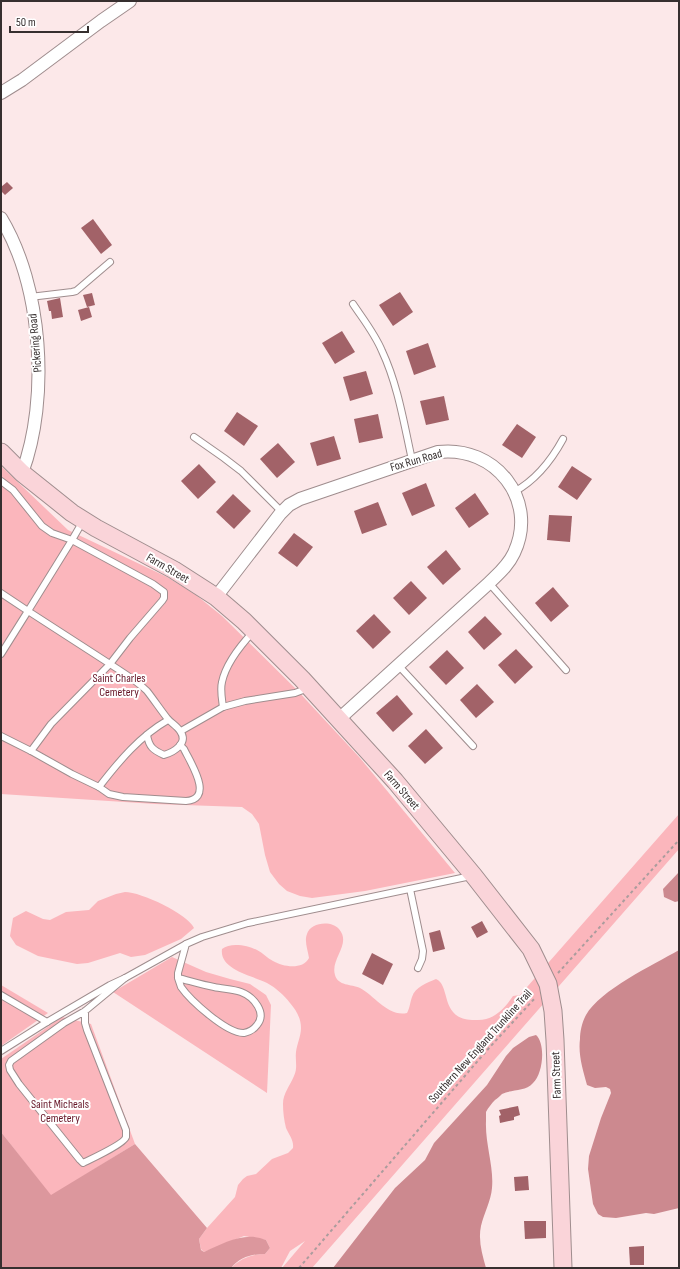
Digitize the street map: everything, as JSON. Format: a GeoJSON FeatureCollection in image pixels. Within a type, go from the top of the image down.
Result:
{"type":"FeatureCollection","features":[{"type":"Feature","properties":{"kind":"street"},"geometry":{"type":"LineString","coordinates":[[1,93],[22,80],[130,1]]}},
{"type":"Feature","properties":{"kind":"street","name":"Pickering Road"},"geometry":{"type":"LineString","coordinates":[[1,218],[20,257],[34,315],[38,378],[34,431],[29,454],[22,473]]}},
{"type":"Feature","properties":{"kind":"street","name":"Fox Run Road"},"geometry":{"type":"LineString","coordinates":[[216,597],[282,512],[289,505],[300,499],[438,452],[453,451],[468,453],[482,459],[505,477],[519,503],[521,518],[519,540],[510,560],[501,572],[339,719]]}},
{"type":"Feature","properties":{"kind":"street","name":"Farm Street"},"geometry":{"type":"LineString","coordinates":[[1,452],[46,494],[72,513],[174,570],[216,597],[255,631],[309,686],[395,781],[474,876],[531,949],[548,984],[553,1011],[563,1268]]}},
{"type":"Feature","properties":{"kind":"lane"},"geometry":{"type":"LineString","coordinates":[[30,297],[76,291],[110,262]]}},
{"type":"Feature","properties":{"kind":"lane"},"geometry":{"type":"LineString","coordinates":[[353,304],[382,350],[396,393],[412,460]]}},
{"type":"Feature","properties":{"kind":"lane"},"geometry":{"type":"LineString","coordinates":[[194,436],[241,471],[282,512]]}},
{"type":"Feature","properties":{"kind":"lane"},"geometry":{"type":"LineString","coordinates":[[514,492],[525,486],[542,470],[554,455],[563,439]]}},
{"type":"Feature","properties":{"kind":"lane"},"geometry":{"type":"LineString","coordinates":[[1,480],[13,490],[42,526],[52,533],[72,540],[153,584],[164,592],[164,598],[162,601],[110,664],[51,724],[31,752]]}},
{"type":"Feature","properties":{"kind":"lane"},"geometry":{"type":"LineString","coordinates":[[1,654],[84,520]]}},
{"type":"Feature","properties":{"kind":"lane"},"geometry":{"type":"LineString","coordinates":[[489,583],[566,670]]}},
{"type":"Feature","properties":{"kind":"lane"},"geometry":{"type":"LineString","coordinates":[[1,593],[132,678],[146,690],[168,720],[181,731],[182,740],[180,745],[172,753],[164,755],[152,748],[147,735]]}},
{"type":"Feature","properties":{"kind":"lane"},"geometry":{"type":"LineString","coordinates":[[222,707],[222,682],[225,673],[236,653],[255,631]]}},
{"type":"Feature","properties":{"kind":"lane"},"geometry":{"type":"LineString","coordinates":[[398,665],[473,746]]}},
{"type":"Feature","properties":{"kind":"lane"},"geometry":{"type":"LineString","coordinates":[[181,731],[222,707],[245,701],[295,693],[309,686]]}},
{"type":"Feature","properties":{"kind":"lane"},"geometry":{"type":"LineString","coordinates":[[99,787],[118,762],[147,735],[168,720]]}},
{"type":"Feature","properties":{"kind":"lane"},"geometry":{"type":"LineString","coordinates":[[1,736],[99,787],[109,794],[123,797],[186,801],[195,800],[200,792],[198,780],[184,749],[180,745]]}},
{"type":"Feature","properties":{"kind":"lane"},"geometry":{"type":"LineString","coordinates":[[1,1051],[110,984],[125,978],[202,936],[248,923],[474,876]]}},
{"type":"Feature","properties":{"kind":"lane"},"geometry":{"type":"LineString","coordinates":[[410,889],[423,951],[422,959],[418,968]]}},
{"type":"Feature","properties":{"kind":"lane"},"geometry":{"type":"LineString","coordinates":[[178,978],[212,987],[241,992],[250,997],[258,1005],[261,1014],[260,1022],[254,1029],[243,1033],[236,1032],[205,1012],[192,1000],[180,986],[178,978],[186,944]]}},
{"type":"Feature","properties":{"kind":"lane"},"geometry":{"type":"LineString","coordinates":[[85,1011],[85,1023],[87,1030],[126,1130],[126,1137],[105,1152],[84,1162],[80,1160],[19,1084],[10,1070],[9,1065],[12,1061],[64,1023],[85,1011],[125,978]]}},
{"type":"Feature","properties":{"kind":"lane"},"geometry":{"type":"LineString","coordinates":[[1,995],[47,1022]]}},
{"type":"Feature","properties":{"kind":"path","name":"Southern New England Trunkline Trail"},"geometry":{"type":"LineString","coordinates":[[298,1268],[489,1048],[679,840]]}},
{"type":"Feature","properties":{"kind":"green space","name":"Saint Charles Cemetery"},"geometry":{"type":"Polygon","coordinates":[[[1,466],[68,530],[167,577],[196,595],[222,616],[296,689],[360,758],[455,873],[365,891],[312,898],[300,896],[287,891],[279,884],[270,872],[259,824],[252,814],[242,807],[155,804],[1,794],[1,466]]]}},
{"type":"Feature","properties":{"kind":"green space"},"geometry":{"type":"Polygon","coordinates":[[[679,814],[679,849],[312,1268],[282,1268],[305,1241],[290,1251],[281,1268],[231,1268],[247,1257],[265,1254],[270,1248],[266,1240],[244,1236],[204,1252],[201,1249],[199,1239],[235,1197],[238,1185],[243,1179],[247,1176],[256,1174],[272,1159],[288,1153],[293,1148],[292,1140],[285,1125],[283,1100],[296,1070],[296,1052],[301,1031],[299,1018],[296,1011],[277,989],[231,967],[223,956],[222,949],[234,945],[249,947],[282,965],[298,966],[306,962],[309,958],[306,940],[309,930],[317,925],[327,923],[331,924],[339,929],[343,940],[334,969],[337,979],[342,983],[360,988],[382,1005],[394,1012],[407,1013],[412,997],[416,991],[422,986],[436,979],[441,983],[444,989],[451,1010],[465,1019],[484,1020],[498,1013],[513,996],[520,995],[679,814]]]}},
{"type":"Feature","properties":{"kind":"green space"},"geometry":{"type":"Polygon","coordinates":[[[125,892],[142,896],[174,910],[190,922],[194,928],[181,939],[145,955],[131,957],[120,953],[88,963],[77,964],[38,956],[16,945],[10,936],[13,918],[26,911],[43,919],[50,920],[66,912],[89,910],[98,901],[125,892]]]}},
{"type":"Feature","properties":{"kind":"green space"},"geometry":{"type":"Polygon","coordinates":[[[172,957],[206,972],[250,984],[266,995],[271,1005],[267,1093],[113,992],[172,957]]]}},
{"type":"Feature","properties":{"kind":"green space"},"geometry":{"type":"Polygon","coordinates":[[[1,985],[48,1013],[1,1046],[1,985]]]}},
{"type":"Feature","properties":{"kind":"green space","name":"Saint Micheals Cemetery"},"geometry":{"type":"Polygon","coordinates":[[[62,1017],[91,1024],[135,1144],[51,1196],[1,1132],[1,1059],[62,1017]]]}},
{"type":"Feature","properties":{"kind":"shaded area"},"geometry":{"type":"Polygon","coordinates":[[[679,872],[679,901],[675,902],[664,897],[663,889],[679,872]]]}},
{"type":"Feature","properties":{"kind":"shaded area"},"geometry":{"type":"Polygon","coordinates":[[[679,950],[679,1208],[654,1214],[646,1213],[616,1218],[603,1217],[598,1214],[593,1204],[588,1169],[589,1156],[611,1093],[610,1089],[606,1087],[595,1088],[587,1085],[581,1062],[580,1051],[580,1033],[582,1024],[586,1015],[603,996],[628,979],[679,950]]]}},
{"type":"Feature","properties":{"kind":"shaded area"},"geometry":{"type":"Polygon","coordinates":[[[536,1035],[541,1045],[542,1059],[536,1079],[526,1088],[502,1094],[486,1112],[486,1130],[491,1163],[492,1188],[482,1221],[480,1236],[486,1268],[333,1268],[395,1188],[425,1160],[434,1143],[487,1085],[506,1056],[513,1048],[529,1037],[536,1035]]]}},
{"type":"Feature","properties":{"kind":"shaded area"},"geometry":{"type":"Polygon","coordinates":[[[1,1132],[51,1195],[135,1144],[207,1228],[199,1239],[201,1250],[204,1252],[242,1237],[266,1240],[270,1248],[265,1254],[242,1259],[231,1268],[1,1268],[1,1132]]]}},
{"type":"Feature","properties":{"kind":"building"},"geometry":{"type":"Polygon","coordinates":[[[7,182],[13,188],[5,195],[1,191],[1,187],[7,182]]]}},
{"type":"Feature","properties":{"kind":"building"},"geometry":{"type":"Polygon","coordinates":[[[93,219],[112,245],[101,254],[81,228],[93,219]]]}},
{"type":"Feature","properties":{"kind":"building"},"geometry":{"type":"Polygon","coordinates":[[[400,292],[413,312],[393,326],[379,305],[400,292]]]}},
{"type":"Feature","properties":{"kind":"building"},"geometry":{"type":"Polygon","coordinates":[[[92,293],[95,305],[87,307],[83,295],[92,293]]]}},
{"type":"Feature","properties":{"kind":"building"},"geometry":{"type":"Polygon","coordinates":[[[60,298],[63,317],[52,319],[47,301],[60,298]]]}},
{"type":"Feature","properties":{"kind":"building"},"geometry":{"type":"Polygon","coordinates":[[[89,307],[92,317],[81,321],[78,310],[89,307]]]}},
{"type":"Feature","properties":{"kind":"building"},"geometry":{"type":"Polygon","coordinates":[[[342,331],[355,352],[335,364],[322,343],[342,331]]]}},
{"type":"Feature","properties":{"kind":"building"},"geometry":{"type":"Polygon","coordinates":[[[428,343],[436,367],[414,375],[406,351],[428,343]]]}},
{"type":"Feature","properties":{"kind":"building"},"geometry":{"type":"Polygon","coordinates":[[[366,371],[373,394],[350,401],[343,377],[366,371]]]}},
{"type":"Feature","properties":{"kind":"building"},"geometry":{"type":"Polygon","coordinates":[[[444,396],[449,420],[426,425],[420,401],[444,396]]]}},
{"type":"Feature","properties":{"kind":"building"},"geometry":{"type":"Polygon","coordinates":[[[237,412],[258,426],[244,446],[224,431],[237,412]]]}},
{"type":"Feature","properties":{"kind":"building"},"geometry":{"type":"Polygon","coordinates":[[[378,414],[383,438],[359,443],[354,419],[378,414]]]}},
{"type":"Feature","properties":{"kind":"building"},"geometry":{"type":"Polygon","coordinates":[[[517,424],[536,437],[522,458],[502,445],[517,424]]]}},
{"type":"Feature","properties":{"kind":"building"},"geometry":{"type":"Polygon","coordinates":[[[334,436],[341,459],[317,466],[310,443],[334,436]]]}},
{"type":"Feature","properties":{"kind":"building"},"geometry":{"type":"Polygon","coordinates":[[[278,443],[295,462],[277,478],[260,459],[278,443]]]}},
{"type":"Feature","properties":{"kind":"building"},"geometry":{"type":"Polygon","coordinates":[[[199,464],[216,482],[198,499],[181,481],[199,464]]]}},
{"type":"Feature","properties":{"kind":"building"},"geometry":{"type":"Polygon","coordinates":[[[572,466],[592,479],[577,500],[558,487],[572,466]]]}},
{"type":"Feature","properties":{"kind":"building"},"geometry":{"type":"Polygon","coordinates":[[[426,483],[435,506],[412,516],[402,493],[426,483]]]}},
{"type":"Feature","properties":{"kind":"building"},"geometry":{"type":"Polygon","coordinates":[[[475,493],[489,514],[469,528],[455,508],[475,493]]]}},
{"type":"Feature","properties":{"kind":"building"},"geometry":{"type":"Polygon","coordinates":[[[233,494],[251,511],[234,529],[216,512],[233,494]]]}},
{"type":"Feature","properties":{"kind":"building"},"geometry":{"type":"Polygon","coordinates":[[[378,502],[387,525],[362,534],[354,511],[378,502]]]}},
{"type":"Feature","properties":{"kind":"building"},"geometry":{"type":"Polygon","coordinates":[[[549,515],[572,516],[570,542],[547,540],[549,515]]]}},
{"type":"Feature","properties":{"kind":"building"},"geometry":{"type":"Polygon","coordinates":[[[294,533],[313,547],[297,567],[278,553],[294,533]]]}},
{"type":"Feature","properties":{"kind":"building"},"geometry":{"type":"Polygon","coordinates":[[[446,550],[461,569],[443,585],[427,567],[446,550]]]}},
{"type":"Feature","properties":{"kind":"building"},"geometry":{"type":"Polygon","coordinates":[[[411,581],[427,598],[409,615],[393,598],[411,581]]]}},
{"type":"Feature","properties":{"kind":"building"},"geometry":{"type":"Polygon","coordinates":[[[553,587],[569,606],[551,622],[535,603],[553,587]]]}},
{"type":"Feature","properties":{"kind":"building"},"geometry":{"type":"Polygon","coordinates":[[[374,614],[391,632],[373,649],[356,631],[374,614]]]}},
{"type":"Feature","properties":{"kind":"building"},"geometry":{"type":"Polygon","coordinates":[[[485,616],[502,634],[484,650],[468,632],[485,616]]]}},
{"type":"Feature","properties":{"kind":"building"},"geometry":{"type":"Polygon","coordinates":[[[516,649],[533,667],[515,684],[498,665],[516,649]]]}},
{"type":"Feature","properties":{"kind":"building"},"geometry":{"type":"Polygon","coordinates":[[[447,650],[464,668],[446,685],[429,667],[447,650]]]}},
{"type":"Feature","properties":{"kind":"building"},"geometry":{"type":"Polygon","coordinates":[[[477,684],[494,702],[476,718],[460,700],[477,684]]]}},
{"type":"Feature","properties":{"kind":"building"},"geometry":{"type":"Polygon","coordinates":[[[397,695],[413,714],[393,732],[376,713],[397,695]]]}},
{"type":"Feature","properties":{"kind":"building"},"geometry":{"type":"Polygon","coordinates":[[[426,729],[443,748],[425,764],[408,746],[426,729]]]}},
{"type":"Feature","properties":{"kind":"building"},"geometry":{"type":"Polygon","coordinates":[[[482,921],[488,932],[477,938],[471,927],[482,921]]]}},
{"type":"Feature","properties":{"kind":"building"},"geometry":{"type":"Polygon","coordinates":[[[440,930],[445,949],[433,952],[429,933],[440,930]]]}},
{"type":"Feature","properties":{"kind":"building"},"geometry":{"type":"Polygon","coordinates":[[[372,953],[393,964],[383,985],[362,974],[372,953]]]}},
{"type":"Feature","properties":{"kind":"building"},"geometry":{"type":"Polygon","coordinates":[[[518,1106],[520,1115],[514,1117],[514,1120],[500,1123],[499,1116],[501,1115],[499,1110],[518,1106]]]}},
{"type":"Feature","properties":{"kind":"building"},"geometry":{"type":"Polygon","coordinates":[[[528,1176],[529,1190],[515,1191],[514,1177],[528,1176]]]}},
{"type":"Feature","properties":{"kind":"building"},"geometry":{"type":"Polygon","coordinates":[[[524,1221],[546,1221],[546,1238],[525,1239],[524,1221]]]}},
{"type":"Feature","properties":{"kind":"building"},"geometry":{"type":"Polygon","coordinates":[[[644,1246],[644,1265],[630,1265],[629,1247],[644,1246]]]}}]}
